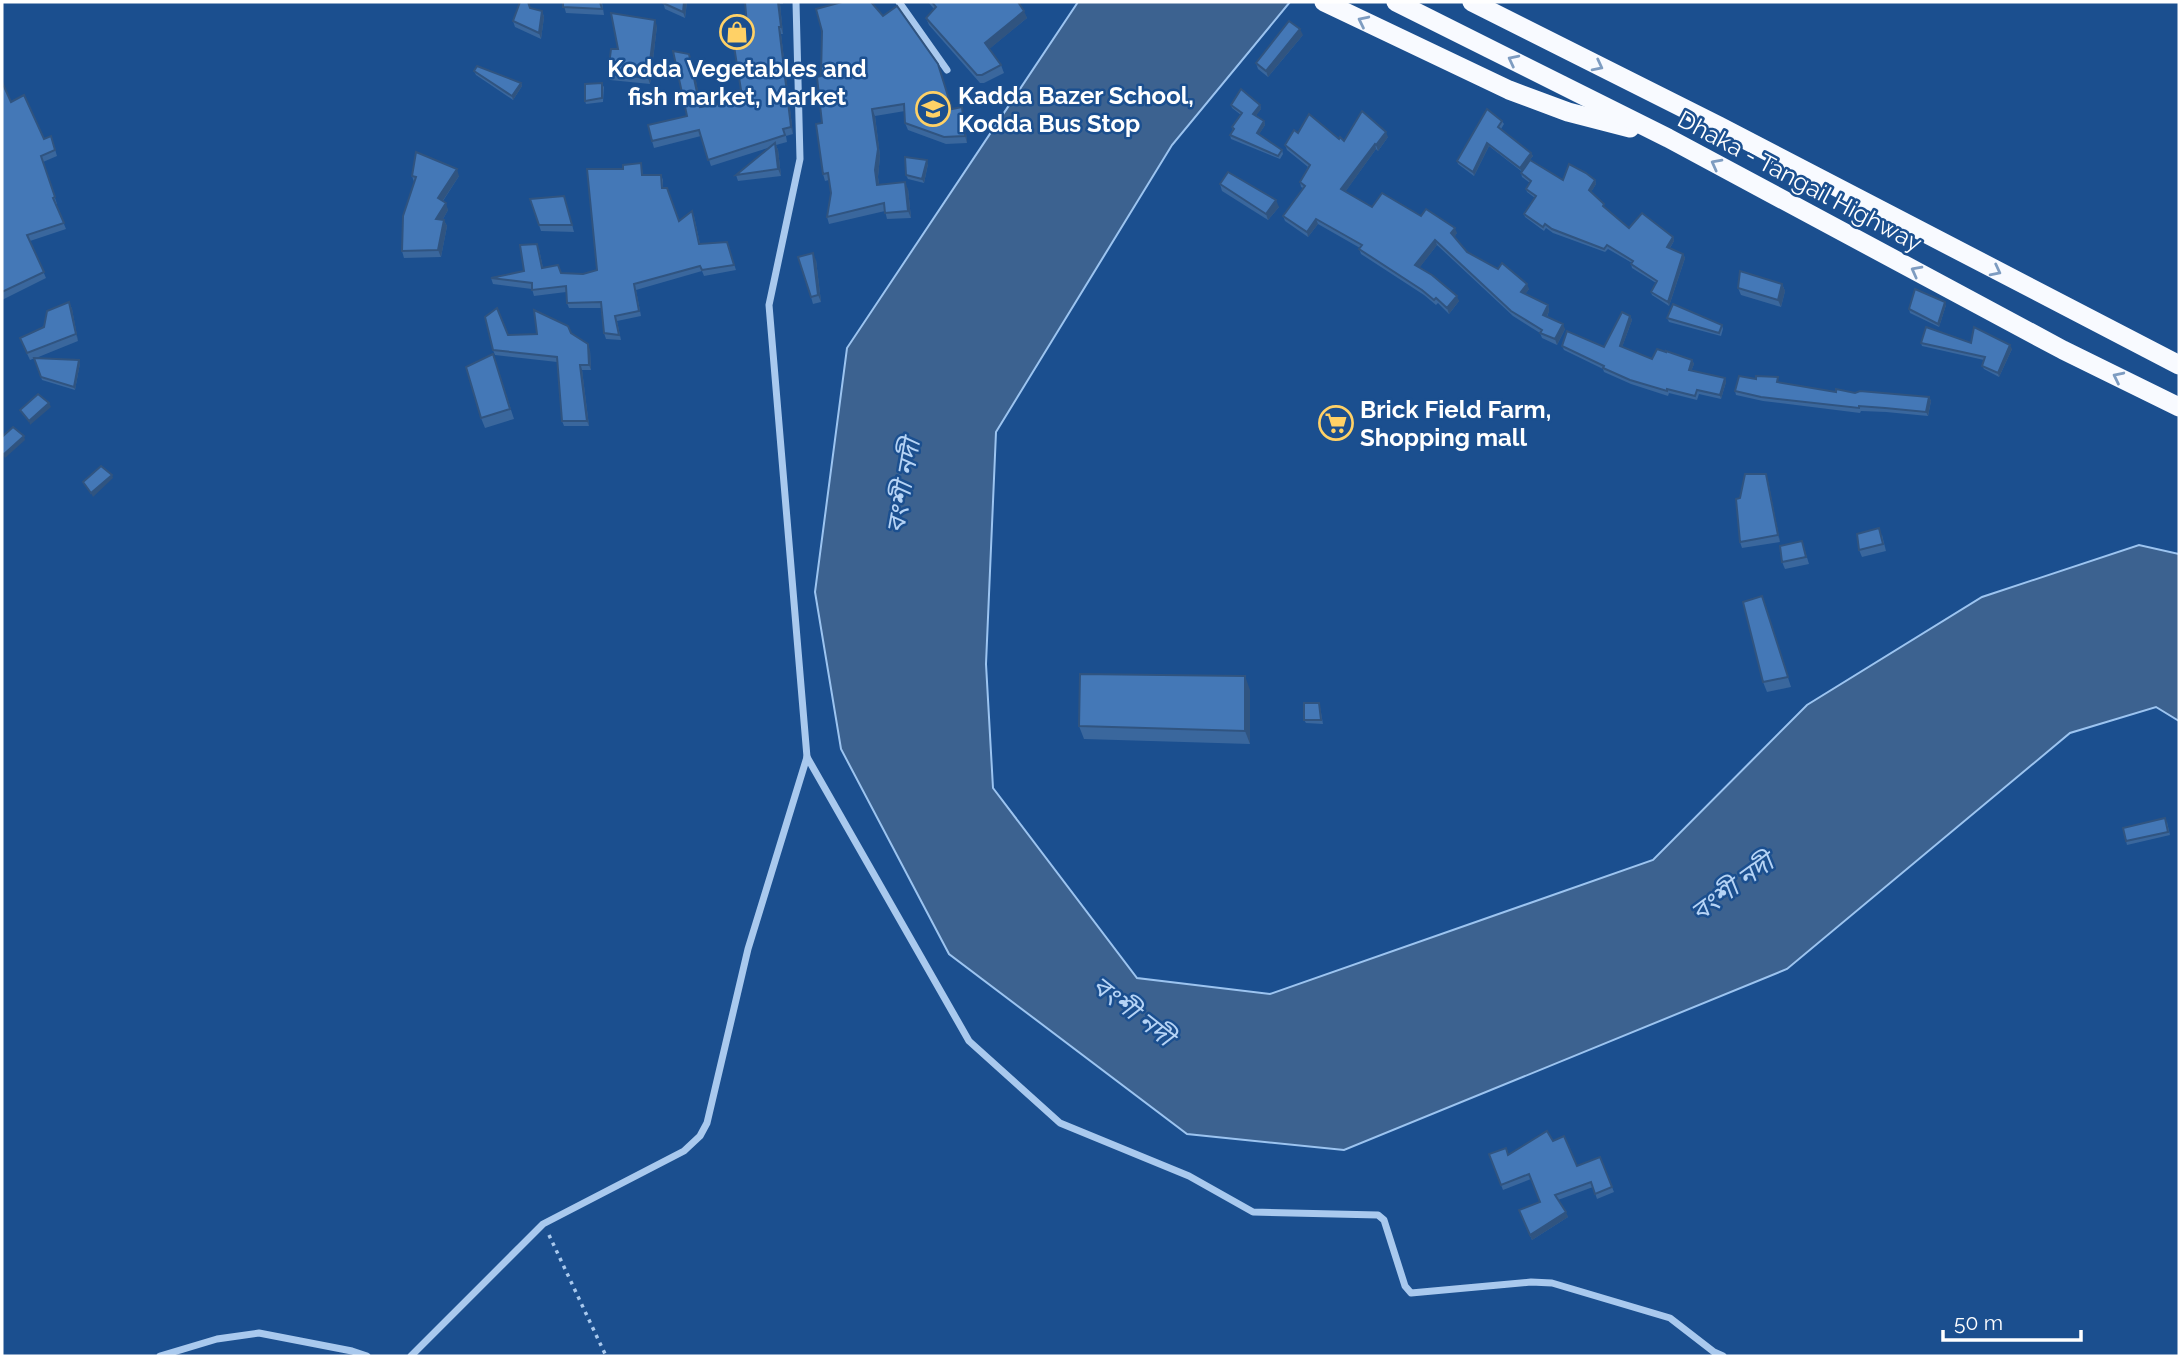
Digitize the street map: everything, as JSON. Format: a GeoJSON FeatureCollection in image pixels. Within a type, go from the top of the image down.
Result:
{"type":"FeatureCollection","features":[{"type":"Feature","properties":{"kind":"highway"},"geometry":{"type":"LineString","coordinates":[[1324,2],[1509,90],[1568,112],[1668,138]]}},
{"type":"Feature","properties":{"kind":"highway","name":"Dhaka - Tangail Highway"},"geometry":{"type":"LineString","coordinates":[[1396,2],[1668,138],[2063,350],[2179,407]]}},
{"type":"Feature","properties":{"kind":"highway","name":"Dhaka - Tangail Highway"},"geometry":{"type":"LineString","coordinates":[[1472,2],[1719,126],[2179,365]]}},
{"type":"Feature","properties":{"kind":"street"},"geometry":{"type":"LineString","coordinates":[[411,1356],[544,1224],[684,1151],[707,1122],[748,949],[807,757],[769,305],[800,159],[796,2]]}},
{"type":"Feature","properties":{"kind":"street"},"geometry":{"type":"LineString","coordinates":[[899,2],[947,70]]}},
{"type":"Feature","properties":{"kind":"street"},"geometry":{"type":"LineString","coordinates":[[807,757],[969,1041],[1060,1123],[1189,1176],[1253,1212],[1378,1215],[1384,1220],[1405,1286],[1411,1293],[1531,1282],[1552,1283],[1670,1318],[1713,1352],[1723,1356]]}},
{"type":"Feature","properties":{"kind":"street"},"geometry":{"type":"LineString","coordinates":[[160,1356],[217,1339],[259,1334],[367,1356]]}},
{"type":"Feature","properties":{"kind":"path"},"geometry":{"type":"LineString","coordinates":[[544,1224],[606,1356]]}},
{"type":"Feature","properties":{"kind":"water","name":"বংশী নদী"},"geometry":{"type":"Polygon","coordinates":[[[1078,2],[1290,2],[1172,145],[996,432],[986,664],[993,788],[1137,978],[1270,994],[1653,860],[1807,705],[1982,597],[2139,545],[2179,554],[2179,721],[2156,707],[2070,733],[1787,969],[1344,1150],[1187,1134],[949,954],[841,749],[815,592],[847,348],[1078,2]]]}},
{"type":"Feature","properties":{"kind":"building"},"geometry":{"type":"Polygon","coordinates":[[[520,2],[528,2],[530,8],[542,11],[539,33],[513,21],[520,2]]]}},
{"type":"Feature","properties":{"kind":"building"},"geometry":{"type":"Polygon","coordinates":[[[563,2],[600,2],[602,9],[563,7],[563,2]]]}},
{"type":"Feature","properties":{"kind":"building"},"geometry":{"type":"Polygon","coordinates":[[[684,2],[683,12],[663,3],[684,2]]]}},
{"type":"Feature","properties":{"kind":"building"},"geometry":{"type":"Polygon","coordinates":[[[745,2],[778,2],[791,127],[783,129],[785,135],[708,160],[699,130],[652,141],[648,125],[687,116],[673,51],[689,54],[700,107],[731,102],[729,92],[741,90],[733,40],[748,37],[745,2]]]}},
{"type":"Feature","properties":{"kind":"building"},"geometry":{"type":"Polygon","coordinates":[[[842,2],[871,2],[883,16],[897,6],[938,64],[952,109],[962,107],[965,136],[944,137],[905,123],[904,104],[872,109],[878,149],[875,170],[877,185],[905,182],[908,211],[885,213],[884,203],[827,217],[831,193],[828,173],[823,174],[816,124],[822,123],[817,77],[821,76],[822,31],[816,9],[842,2]]]}},
{"type":"Feature","properties":{"kind":"building"},"geometry":{"type":"Polygon","coordinates":[[[932,2],[1018,2],[1024,11],[985,43],[1001,65],[977,75],[926,18],[936,7],[932,2]]]}},
{"type":"Feature","properties":{"kind":"building"},"geometry":{"type":"Polygon","coordinates":[[[611,13],[655,20],[648,78],[608,74],[611,49],[618,49],[611,13]]]}},
{"type":"Feature","properties":{"kind":"building"},"geometry":{"type":"Polygon","coordinates":[[[1289,21],[1300,29],[1266,71],[1256,63],[1289,21]]]}},
{"type":"Feature","properties":{"kind":"building"},"geometry":{"type":"Polygon","coordinates":[[[477,66],[521,83],[512,96],[474,71],[477,66]]]}},
{"type":"Feature","properties":{"kind":"building"},"geometry":{"type":"Polygon","coordinates":[[[2,82],[11,102],[24,95],[44,139],[51,136],[55,150],[41,156],[55,197],[53,198],[64,223],[27,235],[44,272],[2,292],[2,82]]]}},
{"type":"Feature","properties":{"kind":"building"},"geometry":{"type":"Polygon","coordinates":[[[602,83],[602,98],[585,101],[585,84],[602,83]]]}},
{"type":"Feature","properties":{"kind":"building"},"geometry":{"type":"Polygon","coordinates":[[[1241,89],[1260,105],[1253,114],[1264,121],[1257,133],[1282,150],[1278,156],[1230,135],[1242,113],[1231,105],[1241,89]]]}},
{"type":"Feature","properties":{"kind":"building"},"geometry":{"type":"Polygon","coordinates":[[[1487,109],[1502,121],[1498,127],[1531,153],[1520,168],[1487,143],[1473,172],[1457,161],[1487,109]]]}},
{"type":"Feature","properties":{"kind":"building"},"geometry":{"type":"Polygon","coordinates":[[[1362,111],[1386,132],[1341,189],[1372,207],[1382,193],[1421,216],[1426,209],[1455,228],[1451,233],[1467,252],[1498,269],[1502,263],[1527,284],[1521,292],[1548,305],[1543,315],[1563,324],[1555,339],[1540,333],[1542,330],[1511,311],[1435,240],[1415,265],[1457,296],[1447,308],[1436,298],[1434,300],[1359,249],[1362,245],[1316,219],[1307,232],[1283,216],[1305,186],[1300,182],[1310,165],[1285,145],[1294,130],[1298,133],[1309,114],[1344,141],[1362,111]]]}},
{"type":"Feature","properties":{"kind":"building"},"geometry":{"type":"Polygon","coordinates":[[[775,143],[778,169],[736,175],[775,143]]]}},
{"type":"Feature","properties":{"kind":"building"},"geometry":{"type":"Polygon","coordinates":[[[416,152],[457,169],[438,198],[446,203],[436,219],[444,220],[438,250],[402,251],[403,216],[416,177],[412,176],[416,152]]]}},
{"type":"Feature","properties":{"kind":"building"},"geometry":{"type":"Polygon","coordinates":[[[905,157],[927,160],[922,179],[906,175],[905,157]]]}},
{"type":"Feature","properties":{"kind":"building"},"geometry":{"type":"Polygon","coordinates":[[[1530,160],[1563,180],[1569,164],[1586,173],[1595,180],[1589,190],[1629,228],[1642,213],[1673,237],[1667,247],[1683,254],[1668,302],[1651,292],[1657,281],[1631,264],[1633,261],[1607,245],[1604,249],[1545,224],[1543,227],[1524,214],[1536,196],[1526,189],[1531,181],[1521,173],[1530,160]]]}},
{"type":"Feature","properties":{"kind":"building"},"geometry":{"type":"Polygon","coordinates":[[[641,163],[642,175],[661,175],[662,188],[667,188],[679,221],[692,211],[699,244],[727,242],[734,265],[702,270],[700,266],[634,284],[639,311],[615,316],[619,335],[604,333],[601,302],[567,303],[566,286],[532,290],[532,283],[491,278],[524,271],[520,245],[537,244],[542,268],[558,265],[561,273],[583,274],[597,270],[587,169],[623,169],[623,165],[641,163]]]}},
{"type":"Feature","properties":{"kind":"building"},"geometry":{"type":"Polygon","coordinates":[[[1228,172],[1276,200],[1266,214],[1220,184],[1228,172]]]}},
{"type":"Feature","properties":{"kind":"building"},"geometry":{"type":"Polygon","coordinates":[[[564,196],[572,225],[539,225],[530,199],[564,196]]]}},
{"type":"Feature","properties":{"kind":"building"},"geometry":{"type":"Polygon","coordinates":[[[813,253],[818,295],[811,297],[798,257],[813,253]]]}},
{"type":"Feature","properties":{"kind":"building"},"geometry":{"type":"Polygon","coordinates":[[[1740,271],[1782,284],[1778,300],[1738,288],[1740,271]]]}},
{"type":"Feature","properties":{"kind":"building"},"geometry":{"type":"Polygon","coordinates":[[[1915,289],[1945,302],[1938,324],[1909,309],[1915,289]]]}},
{"type":"Feature","properties":{"kind":"building"},"geometry":{"type":"Polygon","coordinates":[[[69,302],[76,334],[27,353],[20,338],[44,327],[47,311],[69,302]]]}},
{"type":"Feature","properties":{"kind":"building"},"geometry":{"type":"Polygon","coordinates":[[[1673,304],[1722,325],[1719,333],[1667,318],[1673,304]]]}},
{"type":"Feature","properties":{"kind":"building"},"geometry":{"type":"Polygon","coordinates":[[[497,308],[508,335],[537,334],[534,310],[568,326],[571,333],[588,344],[589,365],[580,365],[587,421],[562,421],[557,357],[493,350],[485,317],[497,308]]]}},
{"type":"Feature","properties":{"kind":"building"},"geometry":{"type":"Polygon","coordinates":[[[1622,312],[1630,316],[1620,346],[1652,359],[1657,349],[1692,360],[1689,370],[1725,378],[1720,395],[1697,390],[1695,396],[1630,380],[1562,346],[1567,331],[1604,347],[1622,312]]]}},
{"type":"Feature","properties":{"kind":"building"},"geometry":{"type":"Polygon","coordinates":[[[1926,327],[1971,343],[1974,327],[2010,345],[1998,373],[1982,366],[1985,357],[1921,343],[1926,327]]]}},
{"type":"Feature","properties":{"kind":"building"},"geometry":{"type":"Polygon","coordinates":[[[493,354],[510,409],[481,418],[466,367],[493,354]]]}},
{"type":"Feature","properties":{"kind":"building"},"geometry":{"type":"Polygon","coordinates":[[[34,358],[79,360],[74,387],[41,377],[34,358]]]}},
{"type":"Feature","properties":{"kind":"building"},"geometry":{"type":"Polygon","coordinates":[[[1739,376],[1756,379],[1756,376],[1778,377],[1777,382],[1836,392],[1836,389],[1855,393],[1860,391],[1929,397],[1926,412],[1859,408],[1761,397],[1735,391],[1739,376]]]}},
{"type":"Feature","properties":{"kind":"building"},"geometry":{"type":"Polygon","coordinates":[[[38,394],[49,403],[29,421],[20,410],[38,394]]]}},
{"type":"Feature","properties":{"kind":"building"},"geometry":{"type":"Polygon","coordinates":[[[13,427],[24,436],[3,455],[2,437],[13,427]]]}},
{"type":"Feature","properties":{"kind":"building"},"geometry":{"type":"Polygon","coordinates":[[[101,466],[112,475],[91,493],[83,482],[101,466]]]}},
{"type":"Feature","properties":{"kind":"building"},"geometry":{"type":"Polygon","coordinates":[[[1745,474],[1766,474],[1778,535],[1740,542],[1736,499],[1740,498],[1745,474]]]}},
{"type":"Feature","properties":{"kind":"building"},"geometry":{"type":"Polygon","coordinates":[[[1879,528],[1883,544],[1859,550],[1857,534],[1879,528]]]}},
{"type":"Feature","properties":{"kind":"building"},"geometry":{"type":"Polygon","coordinates":[[[1802,541],[1806,557],[1782,562],[1780,546],[1802,541]]]}},
{"type":"Feature","properties":{"kind":"building"},"geometry":{"type":"Polygon","coordinates":[[[1762,596],[1788,677],[1763,682],[1743,602],[1762,596]]]}},
{"type":"Feature","properties":{"kind":"building"},"geometry":{"type":"Polygon","coordinates":[[[1080,674],[1245,676],[1245,731],[1079,726],[1080,674]]]}},
{"type":"Feature","properties":{"kind":"building"},"geometry":{"type":"Polygon","coordinates":[[[1304,703],[1319,703],[1321,720],[1304,720],[1304,703]]]}},
{"type":"Feature","properties":{"kind":"building"},"geometry":{"type":"Polygon","coordinates":[[[2165,818],[2168,832],[2126,841],[2123,828],[2165,818]]]}},
{"type":"Feature","properties":{"kind":"building"},"geometry":{"type":"Polygon","coordinates":[[[1547,1131],[1553,1141],[1564,1136],[1577,1166],[1600,1157],[1612,1187],[1595,1194],[1591,1182],[1555,1195],[1566,1212],[1530,1235],[1519,1210],[1540,1202],[1529,1174],[1501,1185],[1489,1154],[1506,1148],[1508,1155],[1547,1131]]]}},
{"type":"Feature","properties":{"kind":"place","name":"Kodda Vegetables and fish market, Market"},"geometry":{"type":"Point","coordinates":[737,32]}},
{"type":"Feature","properties":{"kind":"place","name":"Kadda Bazer School, Kodda Bus Stop"},"geometry":{"type":"Point","coordinates":[933,109]}},
{"type":"Feature","properties":{"kind":"place","name":"Brick Field Farm, Shopping mall"},"geometry":{"type":"Point","coordinates":[1336,423]}}]}
